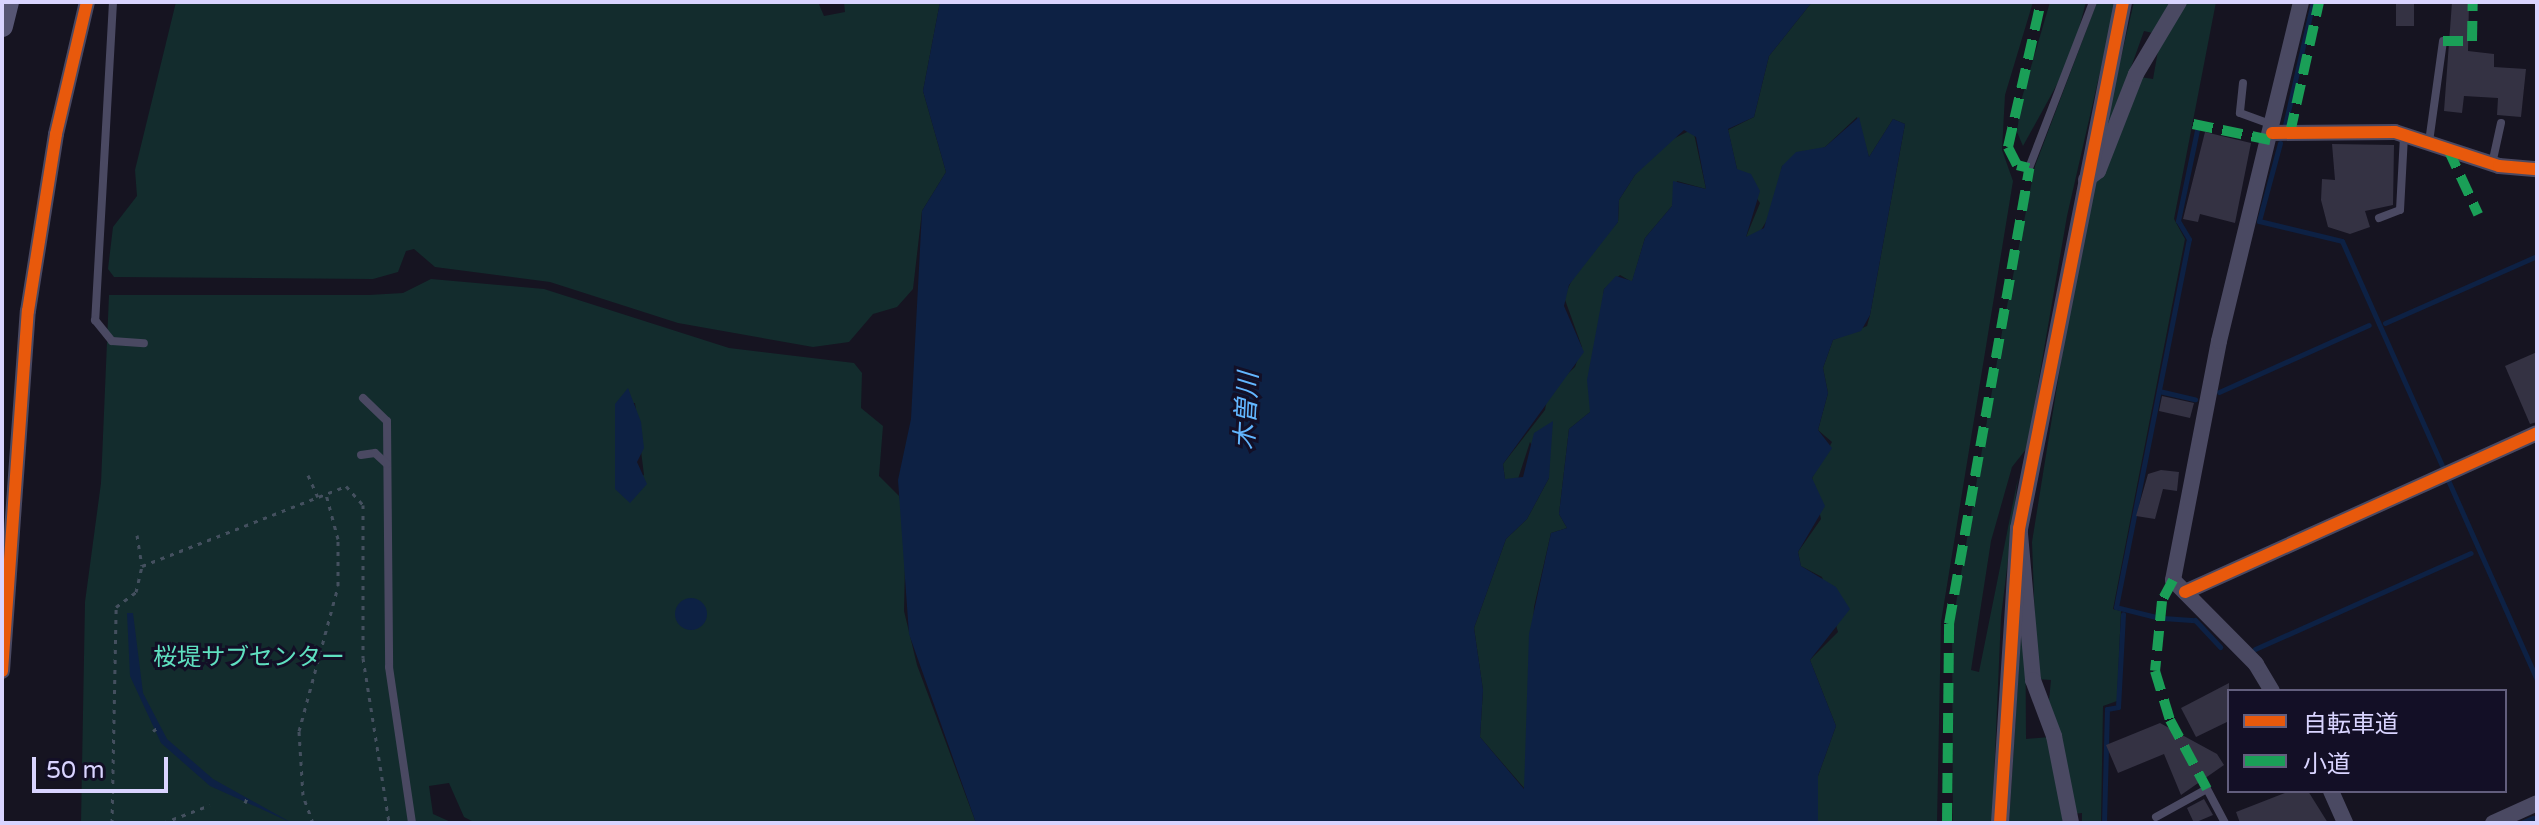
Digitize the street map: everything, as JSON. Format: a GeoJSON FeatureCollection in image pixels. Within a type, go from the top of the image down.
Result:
{"type":"FeatureCollection","features":[{"type":"Feature","properties":{"kind":"main road"},"geometry":{"type":"LineString","coordinates":[[2,26],[8,2]]}},
{"type":"Feature","properties":{"kind":"street"},"geometry":{"type":"LineString","coordinates":[[2,671],[28,311],[56,134],[87,2]]}},
{"type":"Feature","properties":{"kind":"street"},"geometry":{"type":"LineString","coordinates":[[2000,823],[2019,529],[2085,181],[2123,2]]}},
{"type":"Feature","properties":{"kind":"street"},"geometry":{"type":"LineString","coordinates":[[2085,181],[2098,171],[2136,74],[2179,2]]}},
{"type":"Feature","properties":{"kind":"street"},"geometry":{"type":"LineString","coordinates":[[2271,689],[2256,664],[2173,580],[2219,341],[2273,129],[2301,2]]}},
{"type":"Feature","properties":{"kind":"street"},"geometry":{"type":"LineString","coordinates":[[2273,129],[2404,135],[2492,164],[2537,169]]}},
{"type":"Feature","properties":{"kind":"street"},"geometry":{"type":"LineString","coordinates":[[2185,592],[2537,433]]}},
{"type":"Feature","properties":{"kind":"street"},"geometry":{"type":"LineString","coordinates":[[2019,529],[2027,560],[2033,680],[2054,736],[2071,823]]}},
{"type":"Feature","properties":{"kind":"street"},"geometry":{"type":"LineString","coordinates":[[2332,793],[2345,823]]}},
{"type":"Feature","properties":{"kind":"street"},"geometry":{"type":"LineString","coordinates":[[2493,823],[2537,803]]}},
{"type":"Feature","properties":{"kind":"lane"},"geometry":{"type":"LineString","coordinates":[[113,2],[95,320],[112,341],[144,343]]}},
{"type":"Feature","properties":{"kind":"lane"},"geometry":{"type":"LineString","coordinates":[[2029,168],[2093,2]]}},
{"type":"Feature","properties":{"kind":"lane"},"geometry":{"type":"LineString","coordinates":[[2429,143],[2443,41]]}},
{"type":"Feature","properties":{"kind":"lane"},"geometry":{"type":"LineString","coordinates":[[2243,83],[2240,113],[2273,129]]}},
{"type":"Feature","properties":{"kind":"lane"},"geometry":{"type":"LineString","coordinates":[[2492,164],[2501,123]]}},
{"type":"Feature","properties":{"kind":"lane"},"geometry":{"type":"LineString","coordinates":[[2379,218],[2400,210],[2404,135]]}},
{"type":"Feature","properties":{"kind":"lane"},"geometry":{"type":"LineString","coordinates":[[363,398],[387,421],[389,667],[412,823]]}},
{"type":"Feature","properties":{"kind":"lane"},"geometry":{"type":"LineString","coordinates":[[361,455],[375,453],[387,464]]}},
{"type":"Feature","properties":{"kind":"lane"},"geometry":{"type":"LineString","coordinates":[[2156,817],[2168,804],[2207,789],[2225,823]]}},
{"type":"Feature","properties":{"kind":"path"},"geometry":{"type":"LineString","coordinates":[[308,475],[318,497]]}},
{"type":"Feature","properties":{"kind":"path"},"geometry":{"type":"LineString","coordinates":[[142,566],[351,487],[363,505],[363,658],[389,823]]}},
{"type":"Feature","properties":{"kind":"path"},"geometry":{"type":"LineString","coordinates":[[313,823],[303,795],[299,731],[338,586],[338,539],[326,494]]}},
{"type":"Feature","properties":{"kind":"path"},"geometry":{"type":"LineString","coordinates":[[112,823],[116,607],[136,592],[142,566],[137,535]]}},
{"type":"Feature","properties":{"kind":"path"},"geometry":{"type":"LineString","coordinates":[[153,731],[159,727]]}},
{"type":"Feature","properties":{"kind":"path"},"geometry":{"type":"LineString","coordinates":[[245,803],[248,795]]}},
{"type":"Feature","properties":{"kind":"path"},"geometry":{"type":"LineString","coordinates":[[163,823],[210,805]]}},
{"type":"Feature","properties":{"kind":"green space"},"geometry":{"type":"Polygon","coordinates":[[[176,2],[818,2],[824,16],[845,12],[844,2],[940,2],[923,91],[946,172],[922,211],[913,289],[897,307],[873,314],[849,342],[813,347],[678,323],[550,282],[435,267],[414,249],[406,251],[398,272],[373,279],[114,277],[108,269],[113,227],[137,196],[135,170],[176,2]]]}},
{"type":"Feature","properties":{"kind":"green space"},"geometry":{"type":"Polygon","coordinates":[[[1812,2],[2033,2],[2005,95],[2002,150],[2013,181],[1941,622],[1937,823],[1818,823],[1818,776],[1836,726],[1810,660],[1838,632],[1822,577],[1801,566],[1798,552],[1821,519],[1812,478],[1832,442],[1818,430],[1828,393],[1823,368],[1833,340],[1867,326],[1905,124],[1893,119],[1869,157],[1857,117],[1825,147],[1782,166],[1775,207],[1758,235],[1746,237],[1760,203],[1737,169],[1728,130],[1754,117],[1769,56],[1812,2]]]}},
{"type":"Feature","properties":{"kind":"green space"},"geometry":{"type":"Polygon","coordinates":[[[2050,2],[2086,2],[2071,59],[2023,146],[2017,132],[2021,101],[2050,2]]]}},
{"type":"Feature","properties":{"kind":"green space"},"geometry":{"type":"Polygon","coordinates":[[[2097,2],[2116,2],[2067,216],[2027,448],[2012,467],[1991,541],[1971,670],[1979,672],[2018,478],[2001,617],[1992,823],[1953,823],[1952,627],[2003,326],[2035,166],[2097,2]]]}},
{"type":"Feature","properties":{"kind":"green space"},"geometry":{"type":"Polygon","coordinates":[[[2134,2],[2174,2],[2157,34],[2144,31],[2095,168],[2134,2]]]}},
{"type":"Feature","properties":{"kind":"green space"},"geometry":{"type":"Polygon","coordinates":[[[2182,2],[2216,2],[2174,219],[2185,239],[2113,609],[2121,611],[2117,701],[2103,706],[2101,823],[2082,823],[2082,813],[2071,814],[2048,711],[2051,680],[2037,679],[2032,542],[2087,200],[2140,77],[2153,79],[2159,45],[2182,2]]]}},
{"type":"Feature","properties":{"kind":"green space"},"geometry":{"type":"Polygon","coordinates":[[[1693,129],[1706,189],[1677,181],[1672,206],[1645,238],[1632,282],[1620,275],[1604,289],[1590,412],[1569,429],[1559,514],[1567,528],[1551,533],[1534,607],[1525,789],[1480,737],[1483,690],[1474,628],[1506,539],[1527,519],[1549,478],[1530,442],[1517,482],[1505,479],[1503,464],[1545,410],[1548,392],[1575,367],[1582,347],[1564,297],[1578,267],[1618,222],[1619,200],[1659,146],[1693,129]]]}},
{"type":"Feature","properties":{"kind":"green space","name":"桜堤サブセンター"},"geometry":{"type":"Polygon","coordinates":[[[431,279],[544,289],[729,348],[854,363],[862,373],[861,408],[883,426],[879,476],[899,496],[906,521],[904,611],[917,665],[976,823],[476,823],[464,817],[449,783],[429,786],[433,814],[453,823],[81,823],[85,602],[101,483],[109,295],[403,293],[431,279]],[[635,403],[615,404],[615,489],[644,475],[635,403]]]}},
{"type":"Feature","properties":{"kind":"green space"},"geometry":{"type":"Polygon","coordinates":[[[2025,570],[2026,739],[2050,737],[2063,823],[2009,823],[2025,570]]]}},
{"type":"Feature","properties":{"kind":"water","name":"木曽川"},"geometry":{"type":"Polygon","coordinates":[[[940,2],[1812,2],[1769,56],[1754,117],[1728,129],[1737,169],[1751,174],[1760,191],[1746,237],[1764,228],[1782,166],[1796,152],[1825,147],[1859,117],[1869,157],[1893,119],[1905,124],[1870,315],[1861,331],[1833,340],[1823,368],[1828,393],[1818,430],[1832,448],[1812,478],[1825,506],[1798,552],[1801,566],[1836,587],[1850,609],[1810,660],[1836,726],[1818,776],[1818,823],[976,823],[909,634],[898,480],[911,419],[922,211],[946,172],[923,91],[940,2]],[[1684,130],[1635,175],[1619,200],[1618,222],[1569,285],[1564,306],[1584,352],[1503,464],[1505,479],[1523,477],[1534,433],[1553,421],[1549,478],[1527,519],[1506,539],[1474,628],[1483,690],[1480,737],[1524,789],[1529,634],[1551,533],[1567,528],[1559,514],[1569,429],[1590,412],[1587,380],[1604,289],[1616,276],[1632,281],[1645,238],[1672,206],[1673,181],[1706,189],[1696,137],[1684,130]]]}},
{"type":"Feature","properties":{"kind":"water"},"geometry":{"type":"Polygon","coordinates":[[[628,388],[641,422],[644,448],[637,462],[647,484],[630,503],[615,489],[615,404],[628,388]]]}},
{"type":"Feature","properties":{"kind":"water"},"geometry":{"type":"Polygon","coordinates":[[[691,598],[702,603],[707,614],[702,625],[691,630],[680,625],[675,614],[680,603],[691,598]]]}},
{"type":"Feature","properties":{"kind":"water"},"geometry":{"type":"Polygon","coordinates":[[[127,613],[133,613],[143,693],[167,739],[213,779],[292,823],[210,786],[161,743],[130,676],[127,613]]]}},
{"type":"Feature","properties":{"kind":"building"},"geometry":{"type":"Polygon","coordinates":[[[2396,2],[2414,2],[2414,26],[2396,26],[2396,2]]]}},
{"type":"Feature","properties":{"kind":"building"},"geometry":{"type":"Polygon","coordinates":[[[2452,2],[2469,2],[2468,51],[2494,54],[2494,67],[2526,69],[2521,117],[2497,115],[2498,98],[2464,96],[2462,113],[2444,111],[2452,2]]]}},
{"type":"Feature","properties":{"kind":"building"},"geometry":{"type":"Polygon","coordinates":[[[2205,132],[2251,143],[2235,223],[2200,214],[2198,222],[2183,219],[2205,132]]]}},
{"type":"Feature","properties":{"kind":"building"},"geometry":{"type":"Polygon","coordinates":[[[2332,144],[2394,145],[2393,205],[2365,211],[2370,227],[2350,234],[2328,227],[2321,200],[2322,179],[2335,180],[2332,144]]]}},
{"type":"Feature","properties":{"kind":"building"},"geometry":{"type":"Polygon","coordinates":[[[2537,352],[2537,422],[2530,424],[2505,366],[2537,352]]]}},
{"type":"Feature","properties":{"kind":"building"},"geometry":{"type":"Polygon","coordinates":[[[2162,396],[2194,403],[2190,418],[2159,411],[2162,396]]]}},
{"type":"Feature","properties":{"kind":"building"},"geometry":{"type":"Polygon","coordinates":[[[2161,470],[2179,472],[2177,491],[2163,489],[2155,519],[2136,516],[2148,474],[2161,470]]]}},
{"type":"Feature","properties":{"kind":"building"},"geometry":{"type":"Polygon","coordinates":[[[2229,683],[2227,722],[2196,737],[2181,708],[2229,683]]]}},
{"type":"Feature","properties":{"kind":"building"},"geometry":{"type":"Polygon","coordinates":[[[2160,723],[2217,754],[2224,765],[2181,795],[2164,754],[2118,773],[2106,745],[2160,723]]]}},
{"type":"Feature","properties":{"kind":"building"},"geometry":{"type":"Polygon","coordinates":[[[2285,793],[2309,793],[2328,823],[2240,823],[2236,812],[2285,793]]]}},
{"type":"Feature","properties":{"kind":"building"},"geometry":{"type":"Polygon","coordinates":[[[2204,799],[2213,815],[2194,823],[2187,808],[2204,799]]]}},
{"type":"Feature","properties":{"kind":"waterway"},"geometry":{"type":"LineString","coordinates":[[2285,125],[2313,2]]}},
{"type":"Feature","properties":{"kind":"waterway"},"geometry":{"type":"LineString","coordinates":[[2156,617],[2116,607],[2189,239],[2178,221],[2197,130]]}},
{"type":"Feature","properties":{"kind":"waterway"},"geometry":{"type":"LineString","coordinates":[[2280,143],[2259,221],[2342,241],[2444,470]]}},
{"type":"Feature","properties":{"kind":"waterway"},"geometry":{"type":"LineString","coordinates":[[2385,323],[2537,256]]}},
{"type":"Feature","properties":{"kind":"waterway"},"geometry":{"type":"LineString","coordinates":[[2219,392],[2369,325]]}},
{"type":"Feature","properties":{"kind":"waterway"},"geometry":{"type":"LineString","coordinates":[[2159,391],[2195,399]]}},
{"type":"Feature","properties":{"kind":"waterway"},"geometry":{"type":"LineString","coordinates":[[2448,480],[2537,680]]}},
{"type":"Feature","properties":{"kind":"waterway"},"geometry":{"type":"LineString","coordinates":[[2255,649],[2471,553]]}},
{"type":"Feature","properties":{"kind":"waterway"},"geometry":{"type":"LineString","coordinates":[[2104,823],[2107,709],[2118,707],[2123,614]]}},
{"type":"Feature","properties":{"kind":"waterway"},"geometry":{"type":"LineString","coordinates":[[2163,618],[2195,620],[2220,647]]}},
{"type":"Feature","properties":{"kind":"waterway"},"geometry":{"type":"LineString","coordinates":[[2521,823],[2533,818]]}},
{"type":"Feature","properties":{"kind":"marked path"},"geometry":{"type":"LineString","coordinates":[[1947,823],[1949,624],[2029,168],[2017,165],[2008,147],[2041,2]]}},
{"type":"Feature","properties":{"kind":"marked path"},"geometry":{"type":"LineString","coordinates":[[2290,133],[2319,2]]}},
{"type":"Feature","properties":{"kind":"marked path"},"geometry":{"type":"LineString","coordinates":[[2443,41],[2472,41],[2473,2]]}},
{"type":"Feature","properties":{"kind":"marked path"},"geometry":{"type":"LineString","coordinates":[[2193,124],[2270,140]]}},
{"type":"Feature","properties":{"kind":"marked path"},"geometry":{"type":"LineString","coordinates":[[2448,149],[2478,214]]}},
{"type":"Feature","properties":{"kind":"marked path"},"geometry":{"type":"LineString","coordinates":[[2173,580],[2162,601],[2155,671],[2170,720],[2207,789]]}},
{"type":"Feature","properties":{"kind":"cycle path"},"geometry":{"type":"LineString","coordinates":[[2,671],[28,311],[56,134],[87,2]]}},
{"type":"Feature","properties":{"kind":"cycle path"},"geometry":{"type":"LineString","coordinates":[[2000,823],[2019,529],[2123,2]]}},
{"type":"Feature","properties":{"kind":"cycle path"},"geometry":{"type":"LineString","coordinates":[[2272,133],[2395,132],[2499,166],[2537,169]]}},
{"type":"Feature","properties":{"kind":"cycle path"},"geometry":{"type":"LineString","coordinates":[[2185,592],[2537,433]]}}]}
